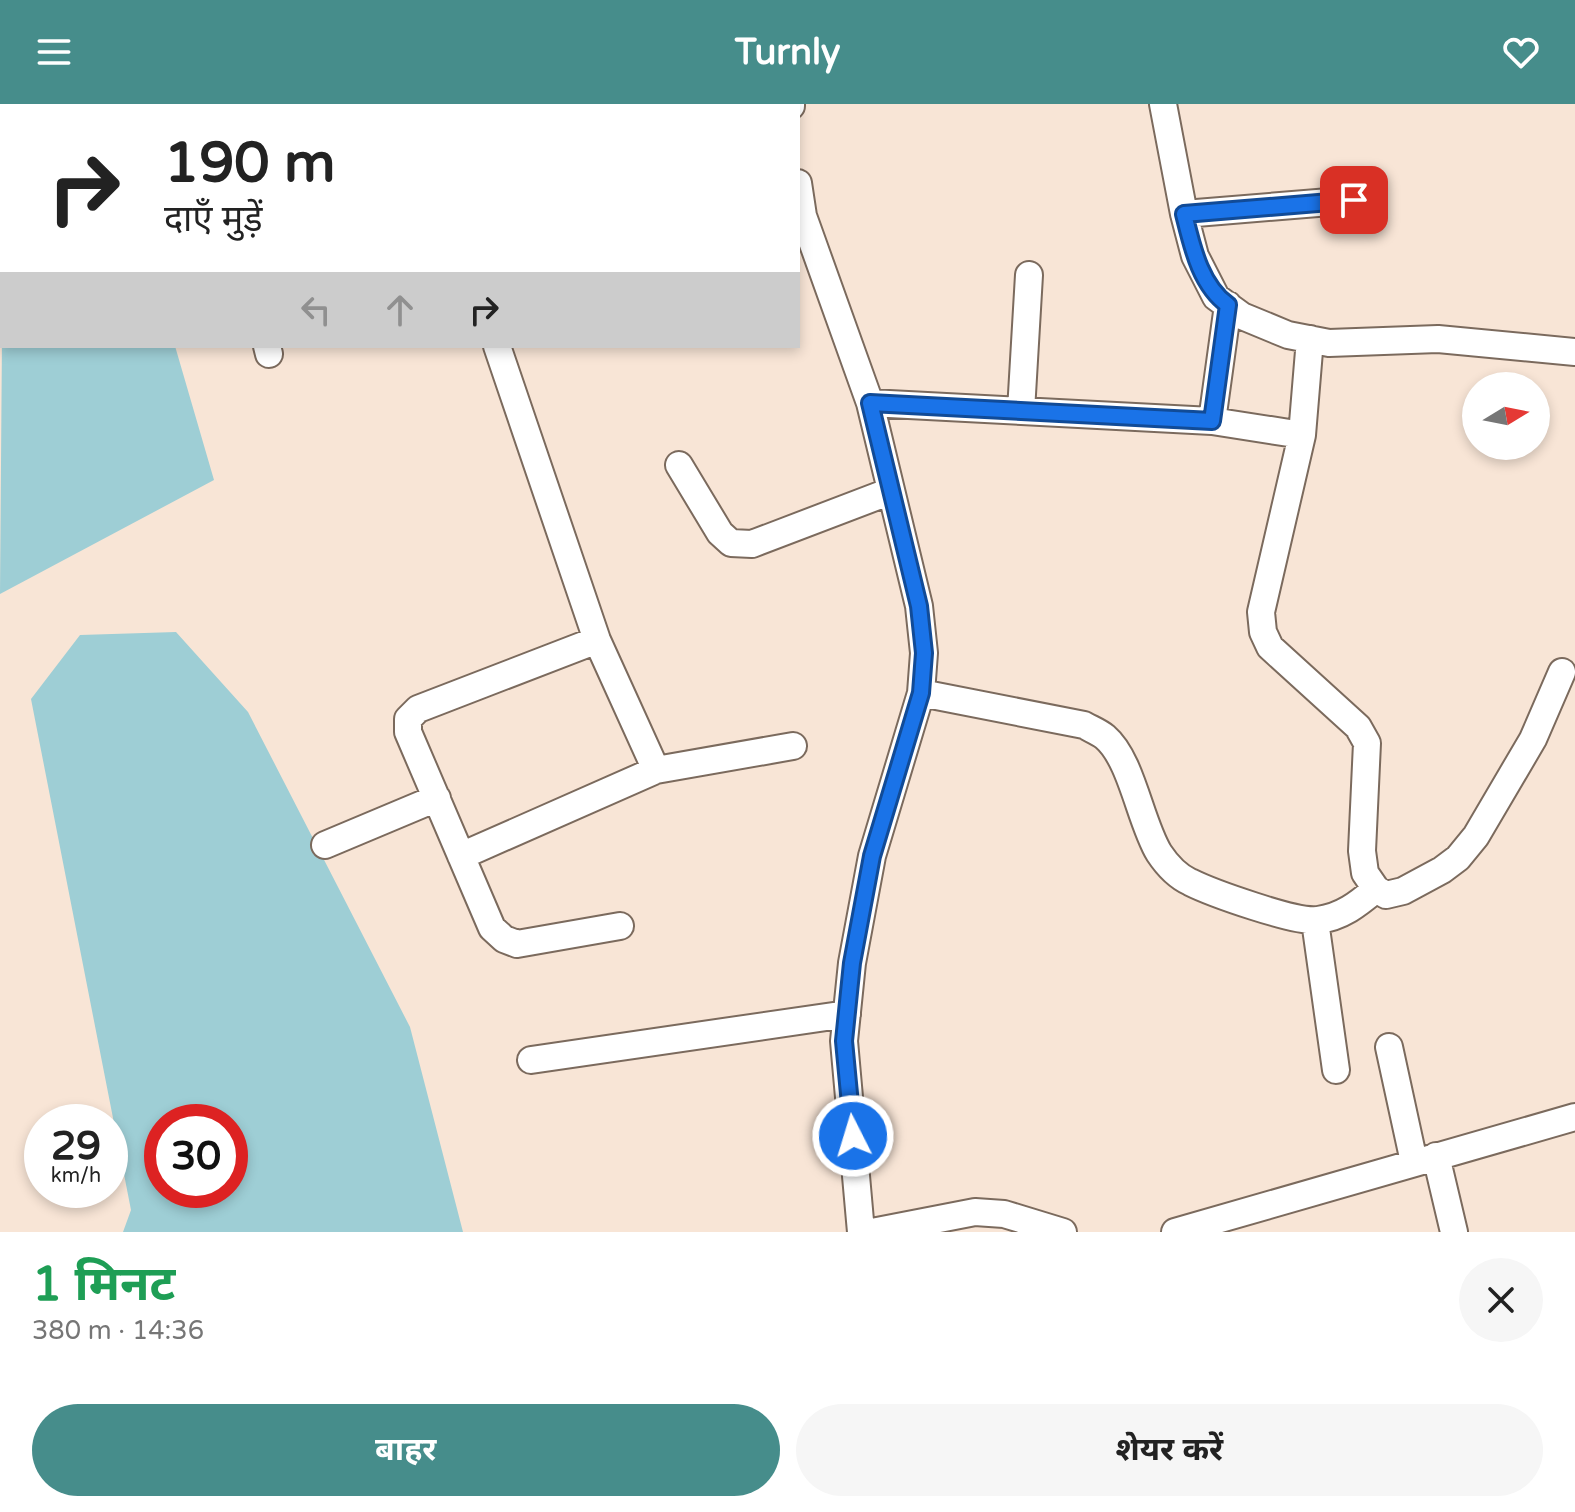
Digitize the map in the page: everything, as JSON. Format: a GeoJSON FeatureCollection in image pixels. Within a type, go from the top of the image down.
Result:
{"type":"FeatureCollection","features":[{"type":"Feature","properties":{"kind":"street"},"geometry":{"type":"LineString","coordinates":[[1163,104],[1195,256],[1216,297],[1242,316],[1288,335],[1329,343],[1438,339],[1575,352]]}},
{"type":"Feature","properties":{"kind":"street"},"geometry":{"type":"LineString","coordinates":[[800,196],[808,262],[870,403],[919,606],[924,653],[921,693],[872,856],[852,963],[844,1041],[861,1232]]}},
{"type":"Feature","properties":{"kind":"street"},"geometry":{"type":"LineString","coordinates":[[1184,214],[1354,200]]}},
{"type":"Feature","properties":{"kind":"street"},"geometry":{"type":"LineString","coordinates":[[1021,411],[1029,275]]}},
{"type":"Feature","properties":{"kind":"street"},"geometry":{"type":"LineString","coordinates":[[1212,421],[1228,305]]}},
{"type":"Feature","properties":{"kind":"street"},"geometry":{"type":"LineString","coordinates":[[1310,339],[1302,435],[1261,612],[1263,632],[1270,647],[1358,727],[1367,743],[1362,851],[1365,873],[1376,889],[1386,895],[1403,891],[1442,870],[1467,847],[1533,739],[1562,672]]}},
{"type":"Feature","properties":{"kind":"street"},"geometry":{"type":"LineString","coordinates":[[498,348],[597,640],[656,770]]}},
{"type":"Feature","properties":{"kind":"street"},"geometry":{"type":"LineString","coordinates":[[870,403],[1212,421],[1302,435]]}},
{"type":"Feature","properties":{"kind":"street"},"geometry":{"type":"LineString","coordinates":[[679,465],[720,533],[731,543],[752,544],[891,491]]}},
{"type":"Feature","properties":{"kind":"street"},"geometry":{"type":"LineString","coordinates":[[597,640],[418,709],[408,719],[408,732],[492,928],[504,939],[517,944],[620,926]]}},
{"type":"Feature","properties":{"kind":"street"},"geometry":{"type":"LineString","coordinates":[[921,693],[1084,725],[1106,738],[1119,754],[1158,852],[1172,870],[1190,882],[1294,919],[1315,921],[1354,908],[1376,889]]}},
{"type":"Feature","properties":{"kind":"street"},"geometry":{"type":"LineString","coordinates":[[461,856],[656,770],[793,746]]}},
{"type":"Feature","properties":{"kind":"street"},"geometry":{"type":"LineString","coordinates":[[325,845],[437,798]]}},
{"type":"Feature","properties":{"kind":"street"},"geometry":{"type":"LineString","coordinates":[[1315,921],[1336,1070]]}},
{"type":"Feature","properties":{"kind":"street"},"geometry":{"type":"LineString","coordinates":[[531,1060],[847,1014]]}},
{"type":"Feature","properties":{"kind":"street"},"geometry":{"type":"LineString","coordinates":[[1389,1047],[1425,1159],[1454,1232]]}},
{"type":"Feature","properties":{"kind":"street"},"geometry":{"type":"LineString","coordinates":[[1175,1232],[1575,1117]]}},
{"type":"Feature","properties":{"kind":"street"},"geometry":{"type":"LineString","coordinates":[[872,1232],[975,1212],[1004,1214],[1063,1232]]}},
{"type":"Feature","properties":{"kind":"water"},"geometry":{"type":"Polygon","coordinates":[[[2,348],[176,348],[214,480],[0,594],[2,348]]]}},
{"type":"Feature","properties":{"kind":"water"},"geometry":{"type":"Polygon","coordinates":[[[176,632],[248,712],[410,1027],[463,1232],[123,1232],[131,1210],[128,1195],[128,1104],[110,1104],[31,699],[80,635],[176,632]]]}},
{"type":"Feature","properties":{"kind":"route"},"geometry":{"type":"LineString","coordinates":[[853,1136],[844,1041],[852,963],[872,856],[921,693],[924,653],[919,606],[870,403],[1212,421],[1228,305],[1216,297],[1195,256],[1184,214],[1354,200]]}}]}
